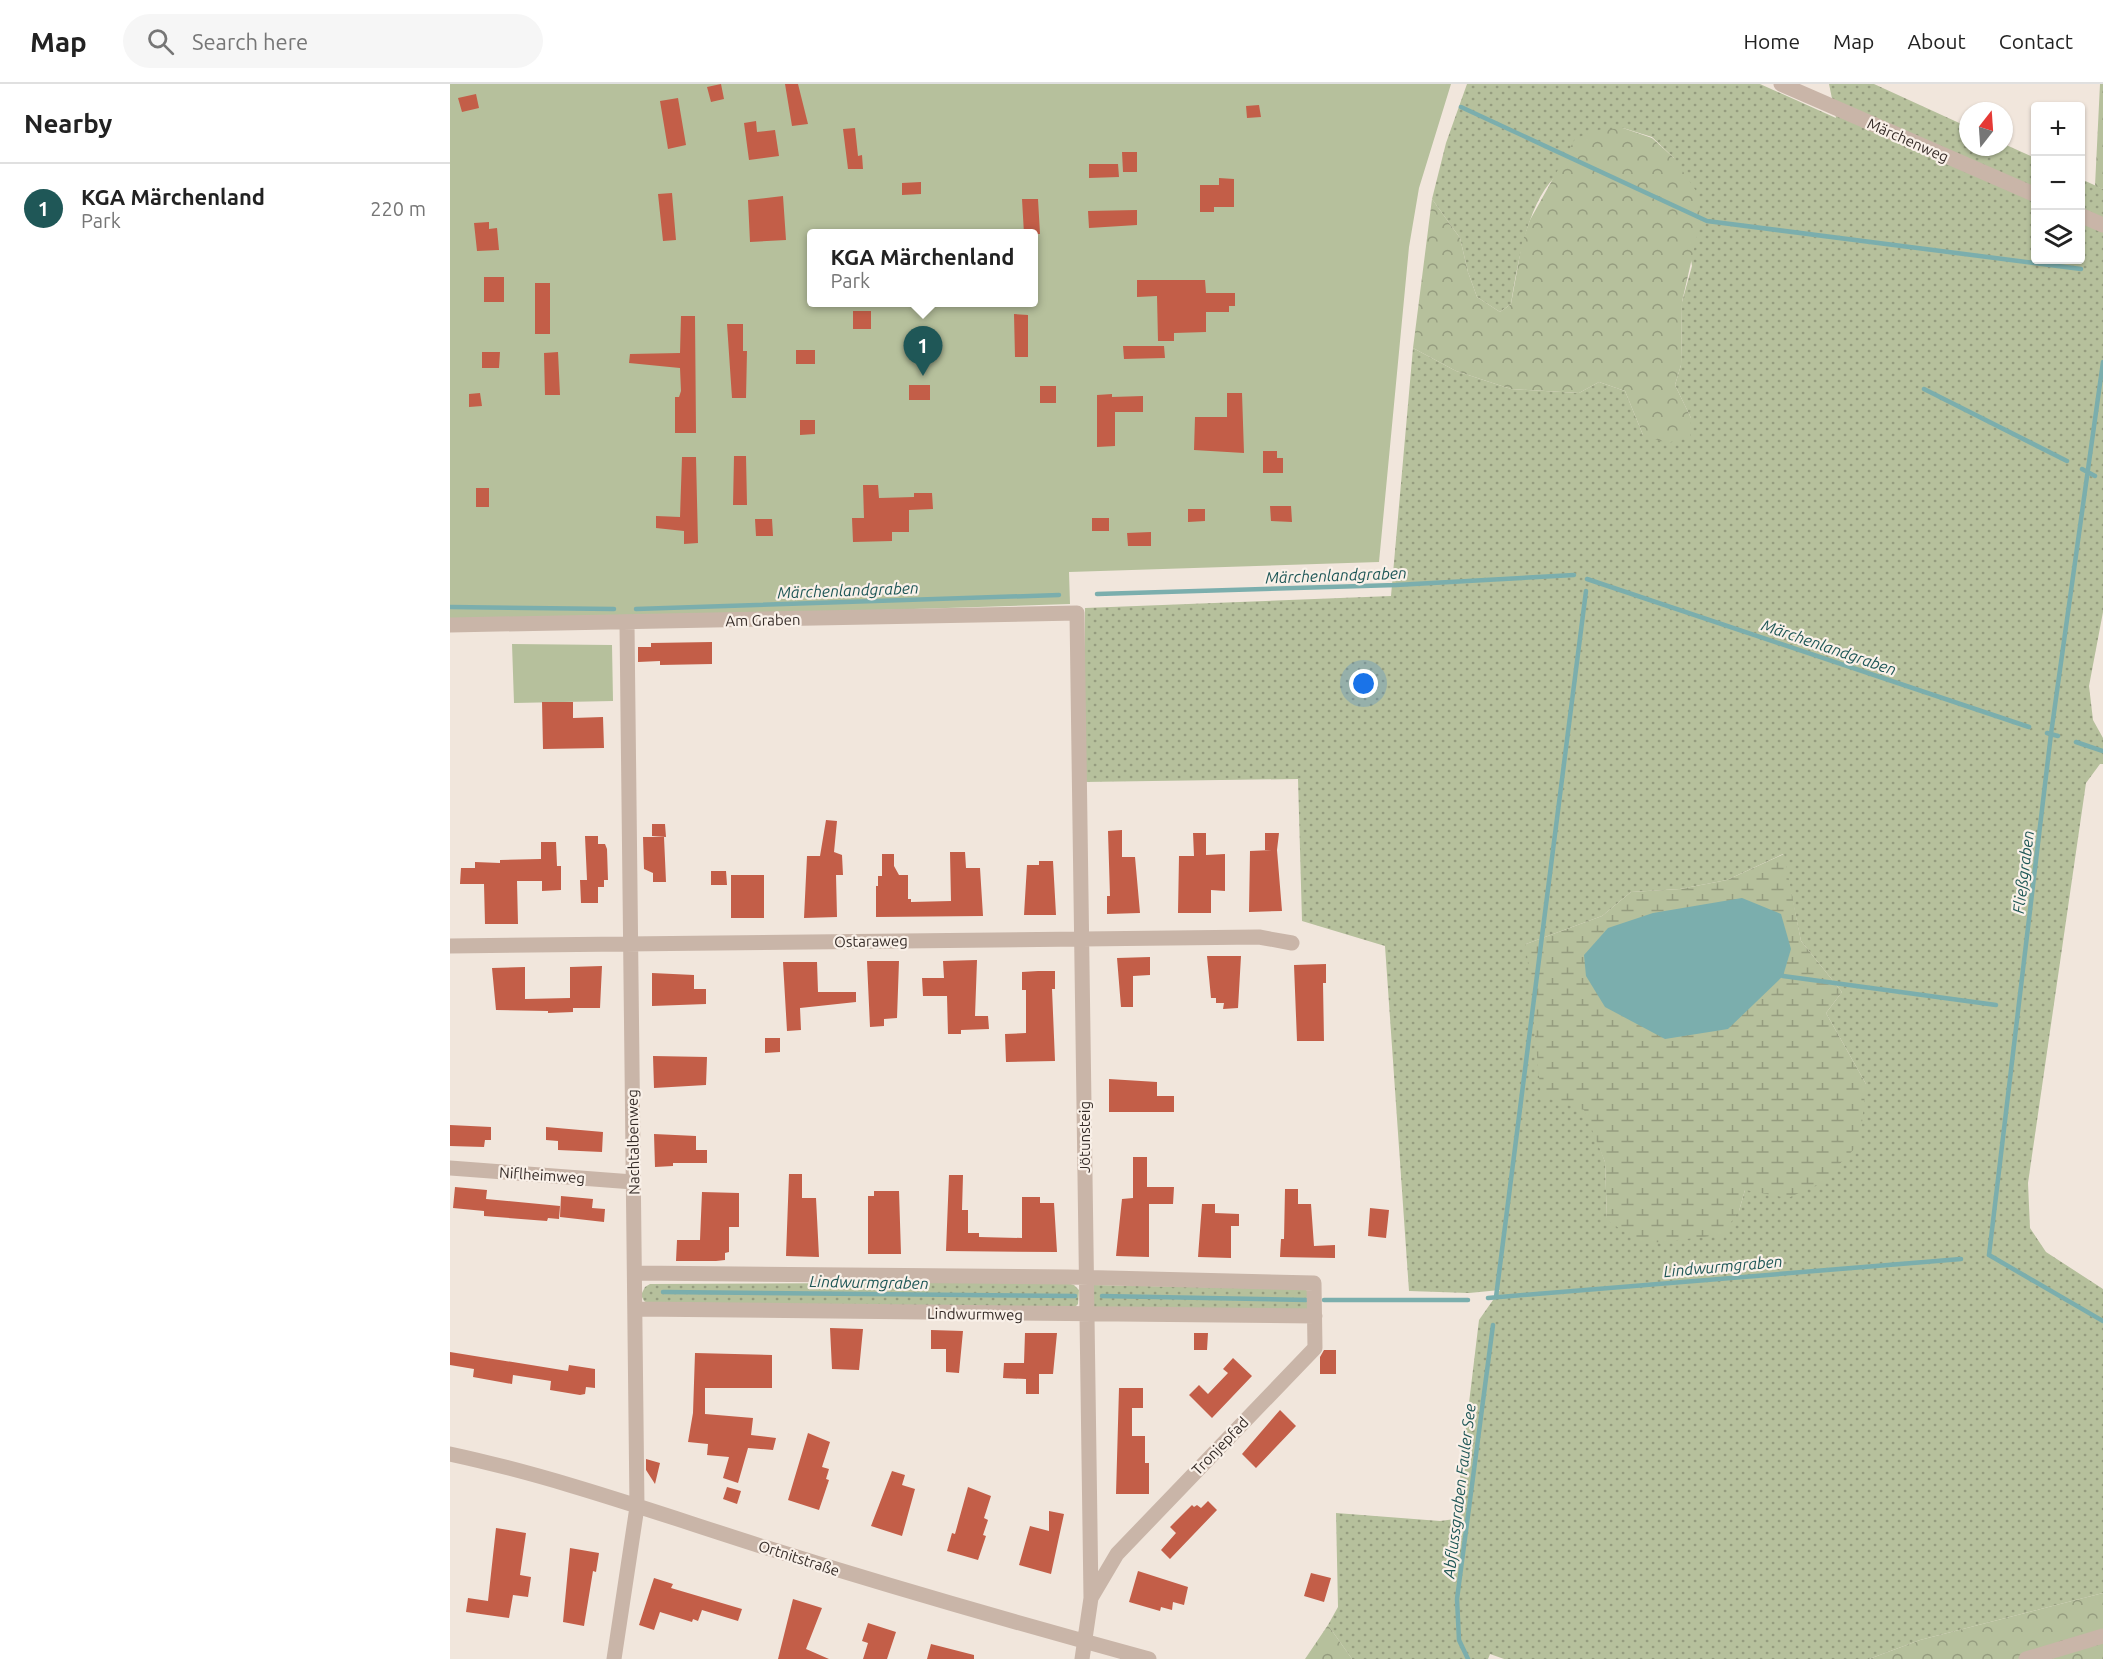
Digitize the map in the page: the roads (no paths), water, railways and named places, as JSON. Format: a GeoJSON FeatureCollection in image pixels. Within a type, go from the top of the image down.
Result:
{"type":"FeatureCollection","features":[{"type":"Feature","properties":{"kind":"street","name":"Märchenweg"},"geometry":{"type":"LineString","coordinates":[[1781,84],[2031,193]]}},
{"type":"Feature","properties":{"kind":"street"},"geometry":{"type":"LineString","coordinates":[[2085,217],[2103,225]]}},
{"type":"Feature","properties":{"kind":"street","name":"Am Graben"},"geometry":{"type":"LineString","coordinates":[[450,625],[627,624],[1077,613]]}},
{"type":"Feature","properties":{"kind":"street","name":"Jötunsteig"},"geometry":{"type":"LineString","coordinates":[[1077,613],[1083,938],[1085,1315],[1091,1598],[1082,1659]]}},
{"type":"Feature","properties":{"kind":"street","name":"Nachtalbenweg"},"geometry":{"type":"LineString","coordinates":[[614,1659],[637,1507],[627,624]]}},
{"type":"Feature","properties":{"kind":"street","name":"Ostaraweg"},"geometry":{"type":"LineString","coordinates":[[450,946],[1259,937],[1292,943]]}},
{"type":"Feature","properties":{"kind":"street","name":"Niflheimweg"},"geometry":{"type":"LineString","coordinates":[[450,1168],[633,1182]]}},
{"type":"Feature","properties":{"kind":"street"},"geometry":{"type":"LineString","coordinates":[[636,1273],[1086,1278]]}},
{"type":"Feature","properties":{"kind":"street","name":"Tronjepfad"},"geometry":{"type":"LineString","coordinates":[[1086,1278],[1314,1283],[1315,1316],[1315,1348],[1117,1554],[1091,1598]]}},
{"type":"Feature","properties":{"kind":"street","name":"Lindwurmweg"},"geometry":{"type":"LineString","coordinates":[[636,1309],[1315,1316]]}},
{"type":"Feature","properties":{"kind":"street","name":"Ortnitstraße"},"geometry":{"type":"LineString","coordinates":[[450,1454],[519,1469],[872,1581],[1149,1659]]}},
{"type":"Feature","properties":{"kind":"street"},"geometry":{"type":"LineString","coordinates":[[2026,1659],[2103,1636]]}},
{"type":"Feature","properties":{"kind":"water"},"geometry":{"type":"Polygon","coordinates":[[[1742,898],[1781,914],[1791,949],[1783,976],[1728,1029],[1665,1039],[1605,1007],[1586,976],[1584,955],[1608,928],[1653,913],[1742,898]]]}},
{"type":"Feature","properties":{"kind":"waterway"},"geometry":{"type":"LineString","coordinates":[[1461,107],[1707,221],[2081,269]]}},
{"type":"Feature","properties":{"kind":"waterway","name":"Fließgraben"},"geometry":{"type":"LineString","coordinates":[[1989,1255],[2051,734],[2103,362]]}},
{"type":"Feature","properties":{"kind":"waterway"},"geometry":{"type":"LineString","coordinates":[[1924,389],[2067,461]]}},
{"type":"Feature","properties":{"kind":"waterway","name":"Fließgraben"},"geometry":{"type":"LineString","coordinates":[[2082,469],[2095,476]]}},
{"type":"Feature","properties":{"kind":"waterway","name":"Märchenlandgraben"},"geometry":{"type":"LineString","coordinates":[[1097,594],[1396,585],[1574,575]]}},
{"type":"Feature","properties":{"kind":"waterway","name":"Märchenlandgraben"},"geometry":{"type":"LineString","coordinates":[[1587,579],[2029,727]]}},
{"type":"Feature","properties":{"kind":"waterway"},"geometry":{"type":"LineString","coordinates":[[1496,1297],[1586,591]]}},
{"type":"Feature","properties":{"kind":"waterway","name":"Märchenlandgraben"},"geometry":{"type":"LineString","coordinates":[[636,609],[1059,595]]}},
{"type":"Feature","properties":{"kind":"waterway","name":"Märchenlandgraben"},"geometry":{"type":"LineString","coordinates":[[450,607],[614,609]]}},
{"type":"Feature","properties":{"kind":"waterway","name":"Fließgraben"},"geometry":{"type":"LineString","coordinates":[[2047,733],[2058,736]]}},
{"type":"Feature","properties":{"kind":"waterway"},"geometry":{"type":"LineString","coordinates":[[2076,742],[2103,751]]}},
{"type":"Feature","properties":{"kind":"waterway"},"geometry":{"type":"LineString","coordinates":[[1783,976],[1996,1005]]}},
{"type":"Feature","properties":{"kind":"waterway","name":"Fließgraben"},"geometry":{"type":"LineString","coordinates":[[1989,1255],[2103,1321]]}},
{"type":"Feature","properties":{"kind":"waterway","name":"Lindwurmgraben"},"geometry":{"type":"LineString","coordinates":[[1488,1298],[1961,1259]]}},
{"type":"Feature","properties":{"kind":"waterway","name":"Lindwurmgraben"},"geometry":{"type":"LineString","coordinates":[[663,1292],[1075,1296]]}},
{"type":"Feature","properties":{"kind":"waterway","name":"Lindwurmgraben"},"geometry":{"type":"LineString","coordinates":[[1102,1296],[1306,1300]]}},
{"type":"Feature","properties":{"kind":"waterway","name":"Lindwurmgraben"},"geometry":{"type":"LineString","coordinates":[[1324,1300],[1468,1300]]}},
{"type":"Feature","properties":{"kind":"waterway","name":"Abflussgraben Fauler See"},"geometry":{"type":"LineString","coordinates":[[1468,1659],[1459,1640],[1457,1599],[1493,1325]]}},
{"type":"Feature","properties":{"kind":"place","name":"KGA Märchenland"},"geometry":{"type":"Point","coordinates":[923,376]}}]}
